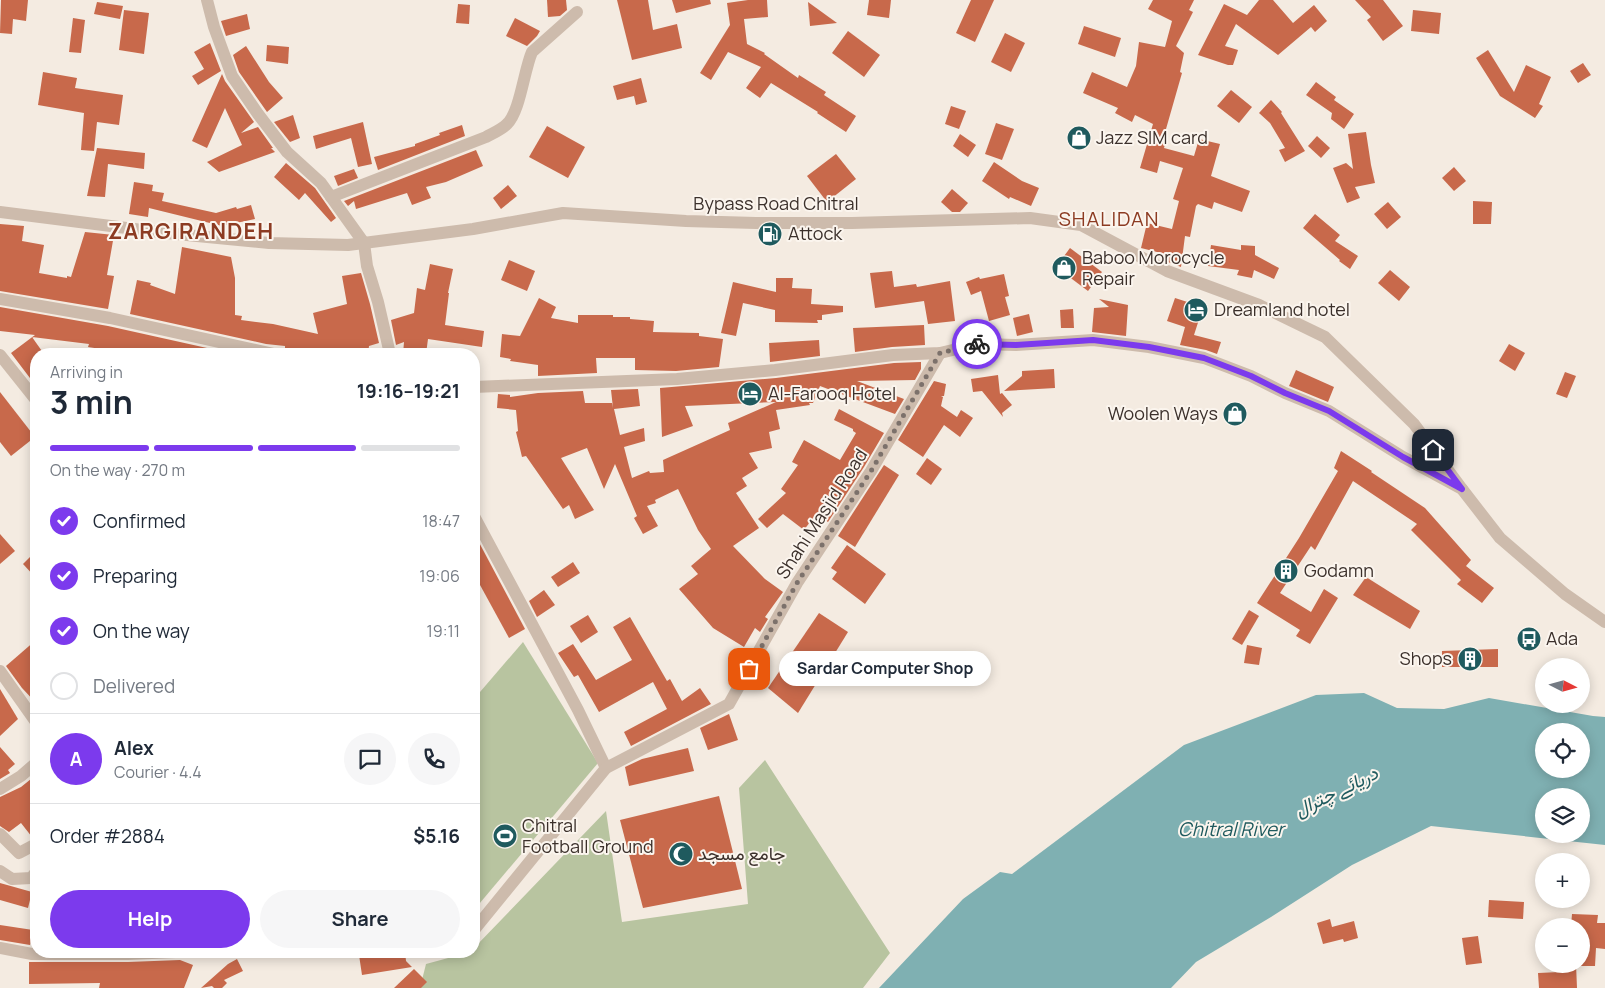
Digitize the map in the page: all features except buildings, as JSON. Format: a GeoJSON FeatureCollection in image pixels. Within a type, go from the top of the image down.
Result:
{"type":"FeatureCollection","features":[{"type":"Feature","properties":{"kind":"street"},"geometry":{"type":"LineString","coordinates":[[207,0],[214,27],[232,76],[287,152],[320,183],[364,243],[367,266],[389,348]]}},
{"type":"Feature","properties":{"kind":"street"},"geometry":{"type":"LineString","coordinates":[[331,197],[486,138],[508,123],[519,98],[532,52],[577,12]]}},
{"type":"Feature","properties":{"kind":"street","name":"Bypass Road Chitral"},"geometry":{"type":"LineString","coordinates":[[0,212],[166,233],[269,243],[348,245],[473,229],[563,212],[686,221],[756,223],[852,223],[1030,218],[1081,224],[1167,271],[1259,304],[1325,337],[1414,424],[1500,538],[1565,594],[1605,622]]}},
{"type":"Feature","properties":{"kind":"street"},"geometry":{"type":"LineString","coordinates":[[0,299],[110,318],[247,348]]}},
{"type":"Feature","properties":{"kind":"street"},"geometry":{"type":"LineString","coordinates":[[480,387],[677,378],[775,370],[893,355],[940,353],[978,344],[1016,345],[1093,340],[1149,347],[1204,358],[1251,376],[1285,393],[1329,411],[1403,457],[1462,489]]}},
{"type":"Feature","properties":{"kind":"street","name":"Shahi Masjid Road"},"geometry":{"type":"LineString","coordinates":[[480,923],[606,768],[730,704],[797,583],[871,471],[940,353]]}},
{"type":"Feature","properties":{"kind":"street"},"geometry":{"type":"LineString","coordinates":[[0,355],[30,392]]}},
{"type":"Feature","properties":{"kind":"street"},"geometry":{"type":"LineString","coordinates":[[480,527],[578,710],[606,768]]}},
{"type":"Feature","properties":{"kind":"street"},"geometry":{"type":"LineString","coordinates":[[0,671],[30,714]]}},
{"type":"Feature","properties":{"kind":"street"},"geometry":{"type":"LineString","coordinates":[[0,789],[30,768]]}},
{"type":"Feature","properties":{"kind":"street"},"geometry":{"type":"LineString","coordinates":[[0,834],[19,853],[30,847]]}},
{"type":"Feature","properties":{"kind":"street"},"geometry":{"type":"LineString","coordinates":[[0,871],[12,879],[30,878]]}},
{"type":"Feature","properties":{"kind":"street"},"geometry":{"type":"LineString","coordinates":[[0,948],[30,954]]}},
{"type":"Feature","properties":{"kind":"green space","name":"Chitral Football Ground"},"geometry":{"type":"Polygon","coordinates":[[[523,642],[598,763],[480,903],[480,692],[523,642]]]}},
{"type":"Feature","properties":{"kind":"green space"},"geometry":{"type":"Polygon","coordinates":[[[765,760],[890,953],[863,988],[420,988],[426,964],[448,958],[480,958],[480,942],[606,811],[622,922],[748,904],[739,788],[765,760]]]}},
{"type":"Feature","properties":{"kind":"water","name":"Chitral River"},"geometry":{"type":"Polygon","coordinates":[[[1364,693],[1397,708],[1444,709],[1489,698],[1535,706],[1535,713],[1576,713],[1605,717],[1605,845],[1587,843],[1590,843],[1590,788],[1535,788],[1535,837],[1431,826],[1352,865],[1196,962],[1171,988],[879,988],[963,899],[1000,872],[1012,874],[1184,745],[1316,695],[1364,693]]]}},
{"type":"Feature","properties":{"kind":"way so far"},"geometry":{"type":"LineString","coordinates":[[749,669],[797,583],[871,471],[940,353],[977,344]]}},
{"type":"Feature","properties":{"kind":"place","name":"Jazz SIM card"},"geometry":{"type":"Point","coordinates":[1079,138]}},
{"type":"Feature","properties":{"kind":"place","name":"Attock"},"geometry":{"type":"Point","coordinates":[770,234]}},
{"type":"Feature","properties":{"kind":"place","name":"Baboo Morocycle Repair"},"geometry":{"type":"Point","coordinates":[1064,268]}},
{"type":"Feature","properties":{"kind":"place","name":"Dreamland hotel"},"geometry":{"type":"Point","coordinates":[1196,310]}},
{"type":"Feature","properties":{"kind":"place","name":"Al-Farooq Hotel"},"geometry":{"type":"Point","coordinates":[750,394]}},
{"type":"Feature","properties":{"kind":"place","name":"Woolen Ways"},"geometry":{"type":"Point","coordinates":[1235,414]}},
{"type":"Feature","properties":{"kind":"place","name":"Godamn"},"geometry":{"type":"Point","coordinates":[1286,571]}},
{"type":"Feature","properties":{"kind":"place","name":"Ada"},"geometry":{"type":"Point","coordinates":[1529,639]}},
{"type":"Feature","properties":{"kind":"place","name":"Shops"},"geometry":{"type":"Point","coordinates":[1470,659]}},
{"type":"Feature","properties":{"kind":"place","name":"Sardar Computer Shop"},"geometry":{"type":"Point","coordinates":[749,669]}},
{"type":"Feature","properties":{"kind":"place","name":"Chitral Football Ground"},"geometry":{"type":"Point","coordinates":[505,836]}},
{"type":"Feature","properties":{"kind":"place","name":"جامع مسجد"},"geometry":{"type":"Point","coordinates":[681,854]}},
{"type":"Feature","properties":{"kind":"district","name":"SHALIDAN"},"geometry":{"type":"Point","coordinates":[1109,219]}},
{"type":"Feature","properties":{"kind":"district","name":"ZARGIRANDEH"},"geometry":{"type":"Point","coordinates":[191,231]}},
{"type":"Feature","properties":{"kind":"route"},"geometry":{"type":"LineString","coordinates":[[977,344],[1016,345],[1093,340],[1149,347],[1204,358],[1251,376],[1285,393],[1329,411],[1403,457],[1462,489],[1433,450]]}},
{"type":"Feature","properties":{"kind":"water label","name":"دریائے چترال"},"geometry":{"type":"Point","coordinates":[1336,791]}}]}
